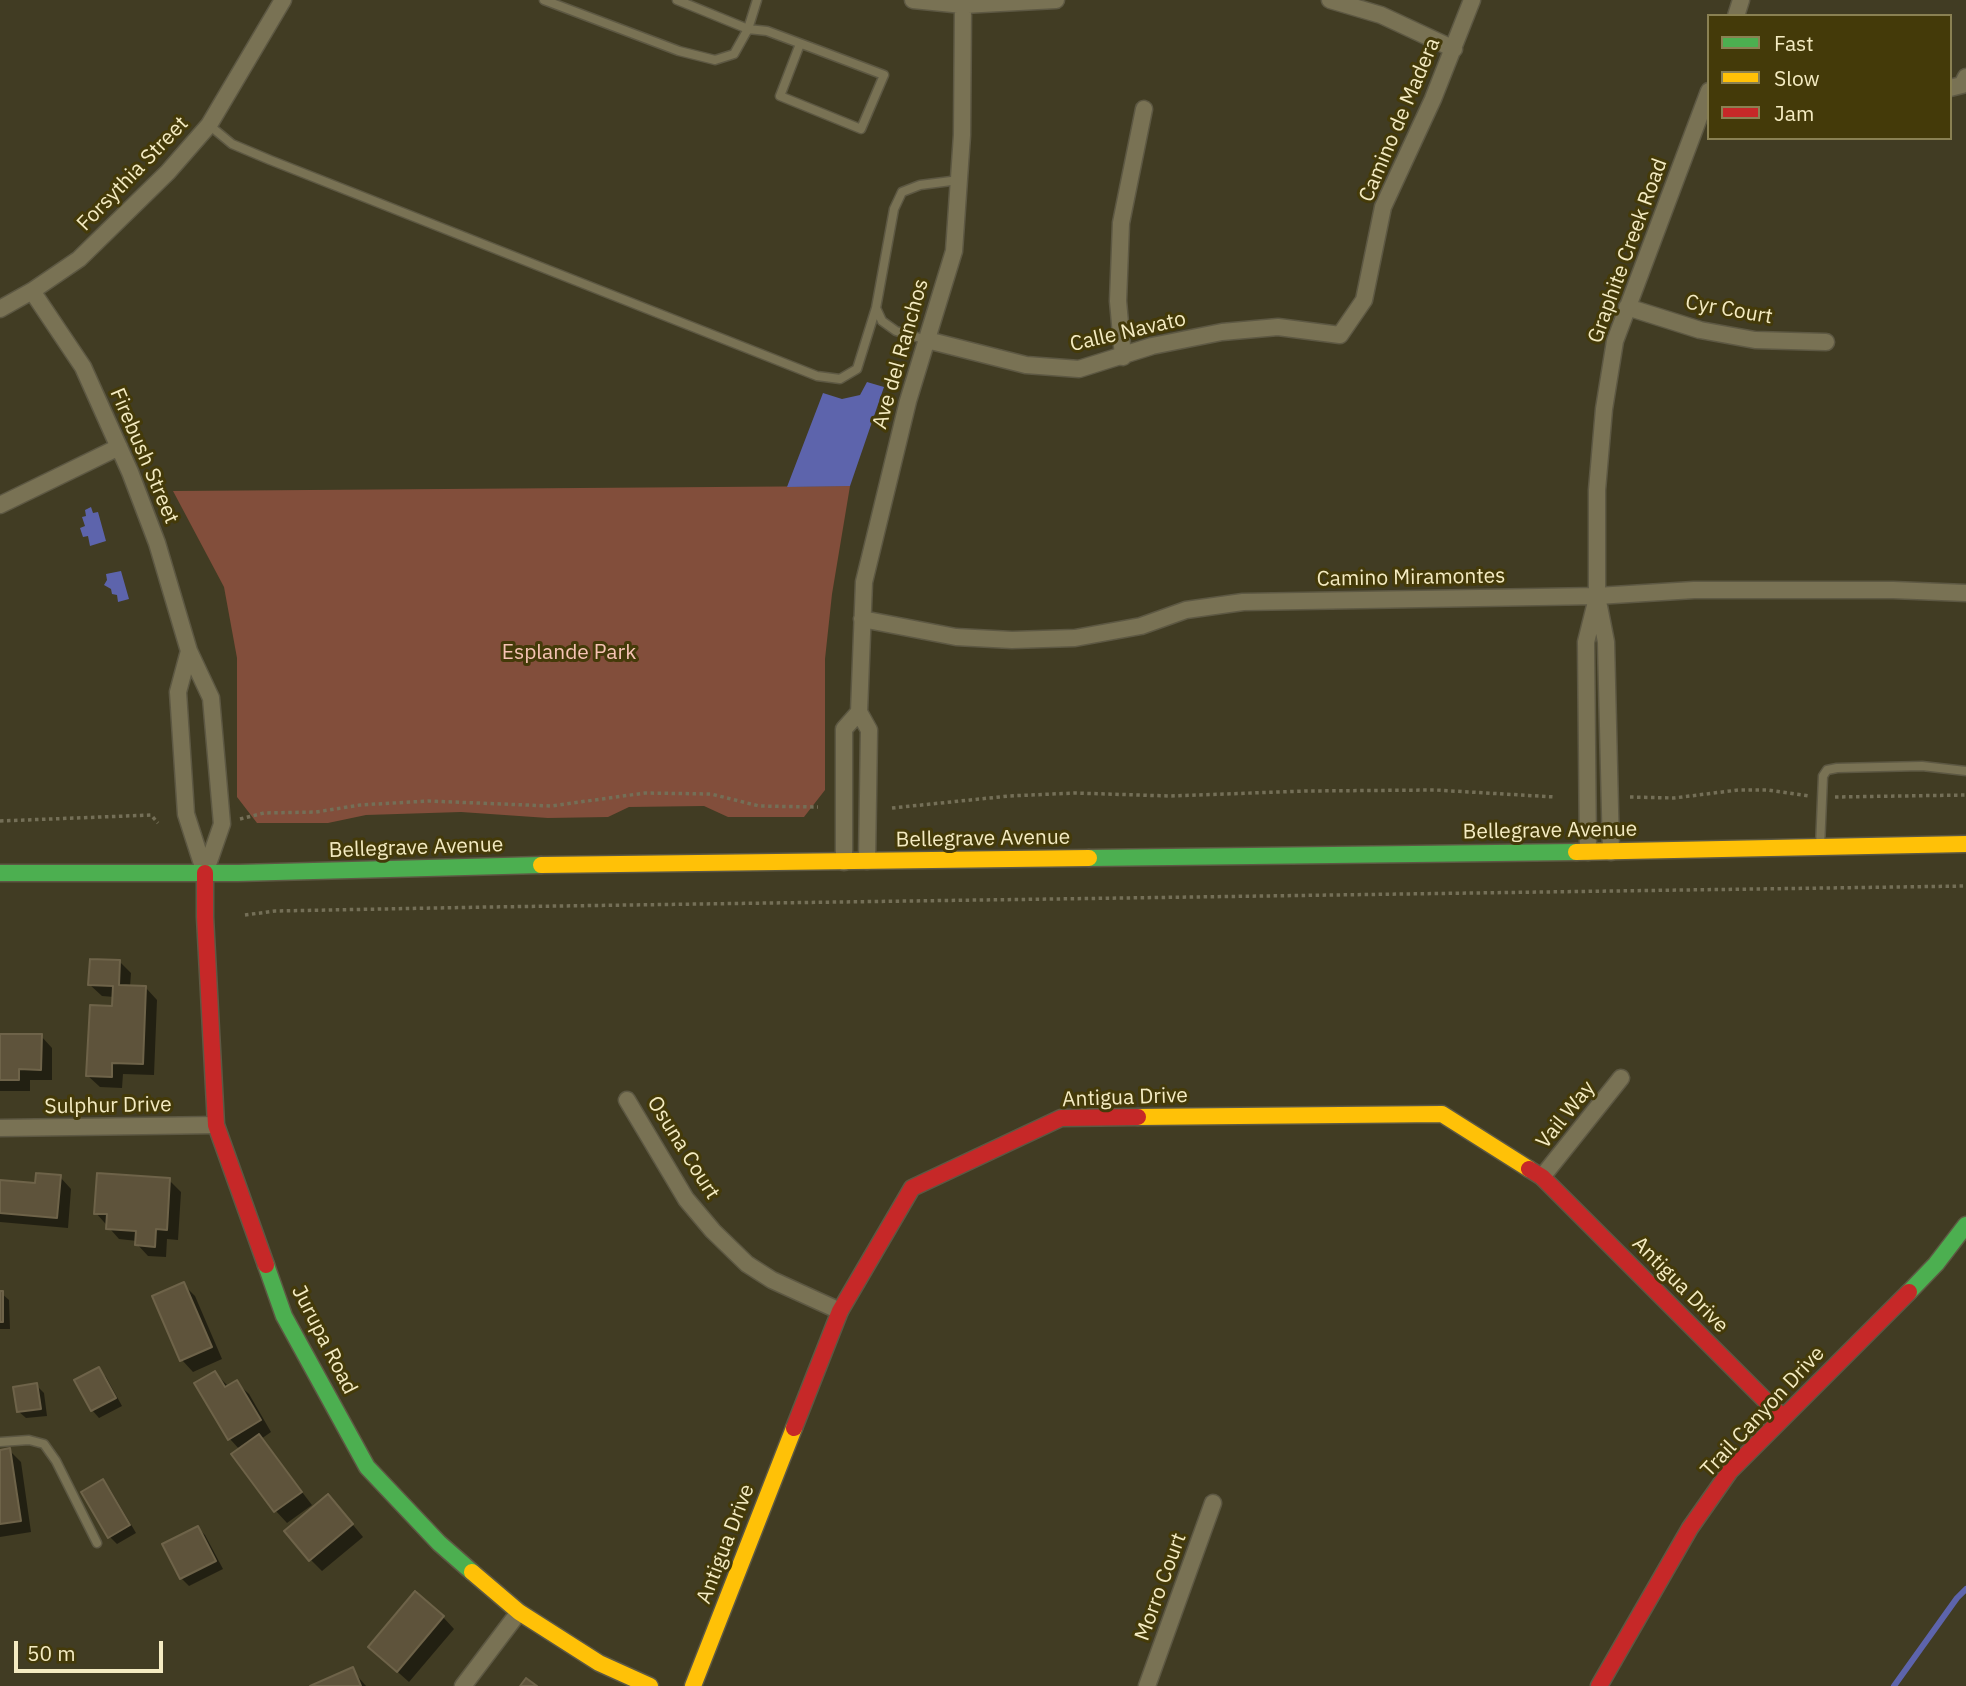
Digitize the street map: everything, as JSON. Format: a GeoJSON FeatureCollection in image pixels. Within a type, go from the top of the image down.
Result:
{"type":"FeatureCollection","features":[{"type":"Feature","properties":{"kind":"street","name":"Forsythia Street"},"geometry":{"type":"LineString","coordinates":[[0,309],[79,259],[168,172],[209,125],[283,0]]}},
{"type":"Feature","properties":{"kind":"street"},"geometry":{"type":"LineString","coordinates":[[914,0],[963,5],[1056,0]]}},
{"type":"Feature","properties":{"kind":"street"},"geometry":{"type":"LineString","coordinates":[[1330,0],[1381,15],[1454,49]]}},
{"type":"Feature","properties":{"kind":"street","name":"Camino de Madera"},"geometry":{"type":"LineString","coordinates":[[1340,335],[1364,300],[1383,207],[1433,99],[1472,0]]}},
{"type":"Feature","properties":{"kind":"street","name":"Ave del Ranchos"},"geometry":{"type":"LineString","coordinates":[[867,861],[869,730],[859,712],[864,582],[908,401],[954,251],[960,180],[963,5]]}},
{"type":"Feature","properties":{"kind":"street"},"geometry":{"type":"LineString","coordinates":[[1952,88],[1962,85],[1966,77]]}},
{"type":"Feature","properties":{"kind":"street","name":"Graphite Creek Road"},"geometry":{"type":"LineString","coordinates":[[1611,852],[1606,642],[1597,596],[1597,489],[1604,410],[1615,341],[1707,97]]}},
{"type":"Feature","properties":{"kind":"street"},"geometry":{"type":"LineString","coordinates":[[1123,357],[1118,301],[1121,223],[1144,109]]}},
{"type":"Feature","properties":{"kind":"street","name":"Firebush Street"},"geometry":{"type":"LineString","coordinates":[[32,291],[83,367],[119,447],[157,543],[189,651],[211,698],[222,824],[205,873]]}},
{"type":"Feature","properties":{"kind":"street","name":"Cyr Court"},"geometry":{"type":"LineString","coordinates":[[1627,307],[1700,330],[1755,340],[1826,342]]}},
{"type":"Feature","properties":{"kind":"street","name":"Calle Navato"},"geometry":{"type":"LineString","coordinates":[[927,340],[1026,365],[1079,369],[1152,346],[1222,332],[1278,327],[1340,335]]}},
{"type":"Feature","properties":{"kind":"street"},"geometry":{"type":"LineString","coordinates":[[0,505],[119,447]]}},
{"type":"Feature","properties":{"kind":"street","name":"Camino Miramontes"},"geometry":{"type":"LineString","coordinates":[[862,619],[956,638],[1025,640],[1075,638],[1140,626],[1186,610],[1243,602],[1597,596],[1694,590],[1893,590],[1966,593]]}},
{"type":"Feature","properties":{"kind":"street","name":"Graphite Creek Road"},"geometry":{"type":"LineString","coordinates":[[1588,852],[1586,642],[1597,596]]}},
{"type":"Feature","properties":{"kind":"street"},"geometry":{"type":"LineString","coordinates":[[189,651],[178,692],[186,814],[205,873]]}},
{"type":"Feature","properties":{"kind":"street","name":"Ave del Ranchos"},"geometry":{"type":"LineString","coordinates":[[844,862],[844,729],[859,712]]}},
{"type":"Feature","properties":{"kind":"street","name":"Bellegrave Avenue"},"geometry":{"type":"LineString","coordinates":[[0,873],[205,873],[607,863],[1611,852],[1966,844]]}},
{"type":"Feature","properties":{"kind":"street","name":"Jurupa Road"},"geometry":{"type":"LineString","coordinates":[[205,873],[216,1125],[284,1316],[367,1467],[439,1543],[519,1612],[599,1663],[650,1686]]}},
{"type":"Feature","properties":{"kind":"street","name":"Vail Way"},"geometry":{"type":"LineString","coordinates":[[1542,1178],[1621,1078]]}},
{"type":"Feature","properties":{"kind":"street","name":"Osuna Court"},"geometry":{"type":"LineString","coordinates":[[627,1100],[686,1199],[713,1231],[747,1264],[772,1280],[840,1311]]}},
{"type":"Feature","properties":{"kind":"street","name":"Antigua Drive"},"geometry":{"type":"LineString","coordinates":[[693,1686],[840,1311],[912,1188],[1061,1118],[1442,1114],[1542,1178],[1782,1417]]}},
{"type":"Feature","properties":{"kind":"street","name":"Sulphur Drive"},"geometry":{"type":"LineString","coordinates":[[0,1128],[216,1125]]}},
{"type":"Feature","properties":{"kind":"street","name":"Trail Canyon Drive"},"geometry":{"type":"LineString","coordinates":[[1599,1686],[1690,1528],[1730,1471],[1936,1264],[1966,1225]]}},
{"type":"Feature","properties":{"kind":"street","name":"Morro Court"},"geometry":{"type":"LineString","coordinates":[[1147,1686],[1213,1503]]}},
{"type":"Feature","properties":{"kind":"street"},"geometry":{"type":"LineString","coordinates":[[463,1686],[519,1612]]}},
{"type":"Feature","properties":{"kind":"lane"},"geometry":{"type":"LineString","coordinates":[[544,0],[678,51],[715,60],[734,54],[748,29],[757,0]]}},
{"type":"Feature","properties":{"kind":"lane"},"geometry":{"type":"LineString","coordinates":[[677,0],[748,29],[767,31],[884,75],[861,129],[780,96],[800,44]]}},
{"type":"Feature","properties":{"kind":"lane"},"geometry":{"type":"LineString","coordinates":[[209,125],[232,144],[270,160],[817,376],[841,379],[857,369],[876,308],[894,209],[902,192],[920,185],[960,180]]}},
{"type":"Feature","properties":{"kind":"lane"},"geometry":{"type":"LineString","coordinates":[[876,308],[882,321],[896,331],[927,340]]}},
{"type":"Feature","properties":{"kind":"lane"},"geometry":{"type":"LineString","coordinates":[[1820,847],[1823,776],[1827,770],[1922,766],[1966,771]]}},
{"type":"Feature","properties":{"kind":"lane"},"geometry":{"type":"LineString","coordinates":[[0,1442],[29,1440],[44,1444],[56,1461],[97,1543]]}},
{"type":"Feature","properties":{"kind":"path"},"geometry":{"type":"LineString","coordinates":[[892,808],[1009,796],[1075,793],[1170,796],[1435,790],[1555,797]]}},
{"type":"Feature","properties":{"kind":"path"},"geometry":{"type":"LineString","coordinates":[[1630,797],[1674,799],[1748,790],[1822,797],[1966,795]]}},
{"type":"Feature","properties":{"kind":"path"},"geometry":{"type":"LineString","coordinates":[[237,820],[264,813],[316,812],[359,805],[428,801],[551,806],[645,793],[711,794],[759,806],[818,807]]}},
{"type":"Feature","properties":{"kind":"path"},"geometry":{"type":"LineString","coordinates":[[0,821],[151,815],[158,822]]}},
{"type":"Feature","properties":{"kind":"path"},"geometry":{"type":"LineString","coordinates":[[245,915],[275,911],[476,907],[1966,886]]}},
{"type":"Feature","properties":{"kind":"green space","name":"Esplande Park"},"geometry":{"type":"Polygon","coordinates":[[[850,486],[832,594],[825,659],[825,790],[804,817],[728,817],[704,806],[629,807],[608,817],[548,818],[461,812],[366,815],[328,823],[257,823],[237,797],[237,658],[224,587],[173,491],[850,486]]]}},
{"type":"Feature","properties":{"kind":"water"},"geometry":{"type":"Polygon","coordinates":[[[867,382],[884,387],[850,486],[787,487],[823,393],[842,399],[860,395],[867,382]]]}},
{"type":"Feature","properties":{"kind":"water"},"geometry":{"type":"Polygon","coordinates":[[[91,507],[93,513],[98,512],[106,541],[90,546],[88,536],[83,537],[80,528],[85,526],[82,517],[86,516],[85,510],[91,507]]]}},
{"type":"Feature","properties":{"kind":"water"},"geometry":{"type":"Polygon","coordinates":[[[121,571],[129,599],[118,602],[117,595],[112,594],[111,589],[104,585],[106,574],[121,571]]]}},
{"type":"Feature","properties":{"kind":"building"},"geometry":{"type":"Polygon","coordinates":[[[90,959],[120,960],[119,985],[146,986],[143,1064],[112,1063],[112,1077],[86,1076],[90,1005],[112,1006],[113,986],[88,985],[90,959]]]}},
{"type":"Feature","properties":{"kind":"building"},"geometry":{"type":"Polygon","coordinates":[[[0,1034],[42,1034],[41,1070],[19,1069],[19,1080],[0,1080],[0,1034]]]}},
{"type":"Feature","properties":{"kind":"building"},"geometry":{"type":"Polygon","coordinates":[[[36,1173],[61,1175],[57,1218],[0,1213],[0,1180],[35,1183],[36,1173]]]}},
{"type":"Feature","properties":{"kind":"building"},"geometry":{"type":"Polygon","coordinates":[[[97,1173],[170,1178],[167,1230],[156,1229],[155,1247],[135,1245],[136,1231],[106,1229],[107,1214],[94,1214],[97,1173]]]}},
{"type":"Feature","properties":{"kind":"building"},"geometry":{"type":"Polygon","coordinates":[[[184,1282],[212,1347],[180,1361],[152,1296],[184,1282]]]}},
{"type":"Feature","properties":{"kind":"building"},"geometry":{"type":"Polygon","coordinates":[[[0,1291],[3,1291],[3,1322],[0,1322],[0,1291]]]}},
{"type":"Feature","properties":{"kind":"building"},"geometry":{"type":"Polygon","coordinates":[[[99,1367],[116,1398],[91,1411],[74,1380],[99,1367]]]}},
{"type":"Feature","properties":{"kind":"building"},"geometry":{"type":"Polygon","coordinates":[[[215,1371],[225,1387],[237,1380],[261,1420],[228,1440],[194,1383],[215,1371]]]}},
{"type":"Feature","properties":{"kind":"building"},"geometry":{"type":"Polygon","coordinates":[[[37,1383],[41,1409],[17,1412],[13,1387],[37,1383]]]}},
{"type":"Feature","properties":{"kind":"building"},"geometry":{"type":"Polygon","coordinates":[[[259,1434],[302,1492],[274,1512],[231,1454],[259,1434]]]}},
{"type":"Feature","properties":{"kind":"building"},"geometry":{"type":"Polygon","coordinates":[[[10,1448],[21,1521],[0,1524],[0,1450],[10,1448]]]}},
{"type":"Feature","properties":{"kind":"building"},"geometry":{"type":"Polygon","coordinates":[[[103,1479],[130,1525],[108,1538],[81,1492],[103,1479]]]}},
{"type":"Feature","properties":{"kind":"building"},"geometry":{"type":"Polygon","coordinates":[[[328,1494],[353,1524],[309,1561],[284,1531],[328,1494]]]}},
{"type":"Feature","properties":{"kind":"building"},"geometry":{"type":"Polygon","coordinates":[[[198,1526],[216,1561],[180,1579],[162,1544],[198,1526]]]}},
{"type":"Feature","properties":{"kind":"building"},"geometry":{"type":"Polygon","coordinates":[[[415,1591],[444,1616],[397,1672],[368,1647],[415,1591]]]}},
{"type":"Feature","properties":{"kind":"building"},"geometry":{"type":"Polygon","coordinates":[[[353,1667],[361,1686],[310,1686],[353,1667]]]}},
{"type":"Feature","properties":{"kind":"building"},"geometry":{"type":"Polygon","coordinates":[[[526,1678],[537,1686],[520,1686],[526,1678]]]}},
{"type":"Feature","properties":{"kind":"waterway"},"geometry":{"type":"LineString","coordinates":[[1894,1686],[1966,1589]]}},
{"type":"Feature","properties":{"kind":"traffic: fast"},"geometry":{"type":"LineString","coordinates":[[1089,858],[1576,852]]}},
{"type":"Feature","properties":{"kind":"traffic: fast"},"geometry":{"type":"LineString","coordinates":[[0,873],[238,873],[541,865]]}},
{"type":"Feature","properties":{"kind":"traffic: fast"},"geometry":{"type":"LineString","coordinates":[[1909,1292],[1936,1264],[1966,1225]]}},
{"type":"Feature","properties":{"kind":"traffic: fast"},"geometry":{"type":"LineString","coordinates":[[266,1265],[284,1316],[367,1467],[439,1543],[472,1572]]}},
{"type":"Feature","properties":{"kind":"traffic: slow"},"geometry":{"type":"LineString","coordinates":[[1576,852],[1966,844]]}},
{"type":"Feature","properties":{"kind":"traffic: slow"},"geometry":{"type":"LineString","coordinates":[[541,865],[1089,858]]}},
{"type":"Feature","properties":{"kind":"traffic: slow"},"geometry":{"type":"LineString","coordinates":[[1138,1117],[1442,1114],[1529,1169]]}},
{"type":"Feature","properties":{"kind":"traffic: slow"},"geometry":{"type":"LineString","coordinates":[[693,1686],[794,1428]]}},
{"type":"Feature","properties":{"kind":"traffic: slow"},"geometry":{"type":"LineString","coordinates":[[472,1572],[519,1612],[599,1663],[650,1686]]}},
{"type":"Feature","properties":{"kind":"traffic: jam"},"geometry":{"type":"LineString","coordinates":[[205,873],[216,1125],[266,1265]]}},
{"type":"Feature","properties":{"kind":"traffic: jam"},"geometry":{"type":"LineString","coordinates":[[794,1428],[840,1311],[912,1188],[1061,1118],[1138,1117]]}},
{"type":"Feature","properties":{"kind":"traffic: jam"},"geometry":{"type":"LineString","coordinates":[[1529,1169],[1542,1177],[1782,1417]]}},
{"type":"Feature","properties":{"kind":"traffic: jam"},"geometry":{"type":"LineString","coordinates":[[1599,1686],[1690,1528],[1730,1471],[1909,1292]]}}]}
